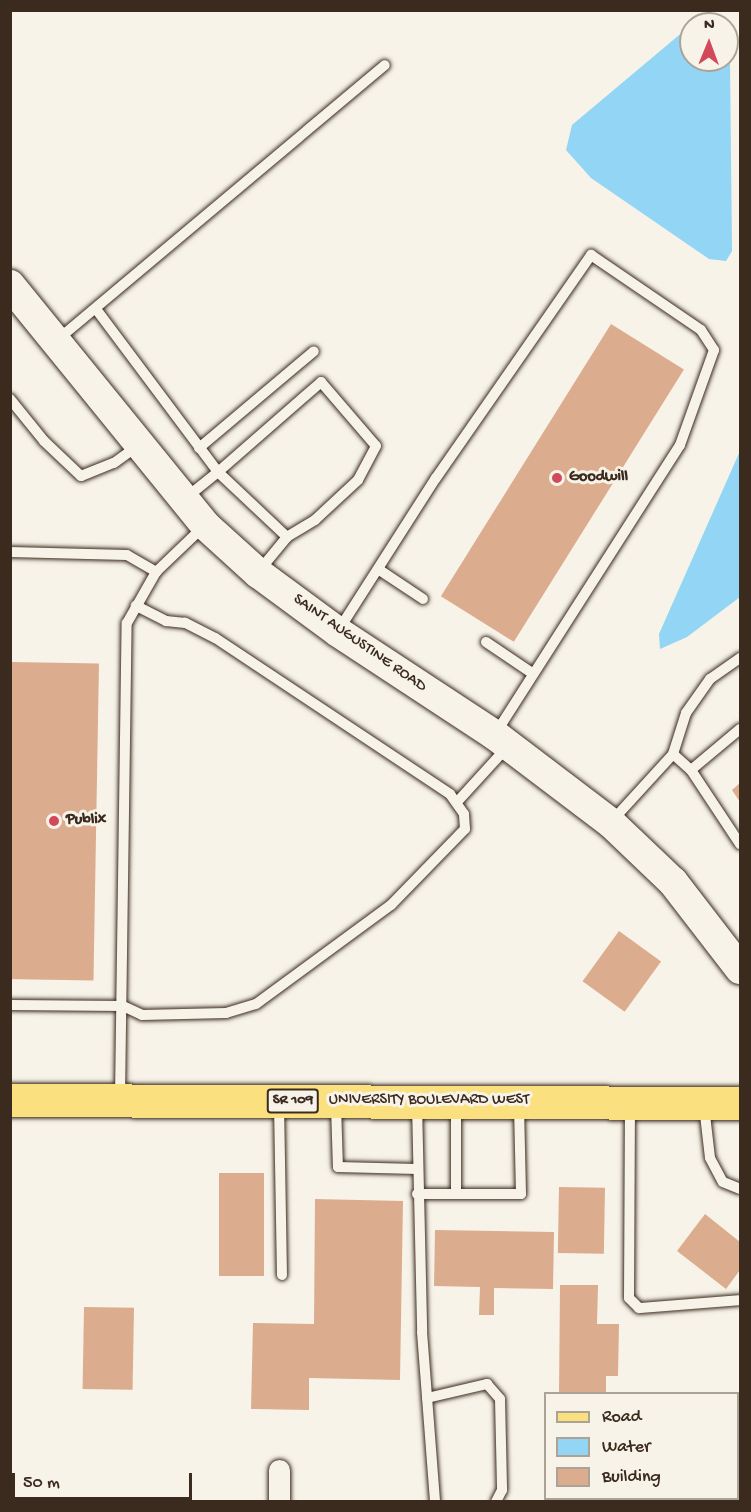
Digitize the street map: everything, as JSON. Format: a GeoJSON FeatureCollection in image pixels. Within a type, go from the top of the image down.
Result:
{"type":"FeatureCollection","features":[{"type":"Feature","properties":{"kind":"main road","name":"SAINT AUGUSTINE ROAD"},"geometry":{"type":"LineString","coordinates":[[11,288],[205,525],[258,573],[338,632],[501,740],[611,822],[673,882],[741,969]]}},
{"type":"Feature","properties":{"kind":"main road","name":"UNIVERSITY BOULEVARD WEST"},"geometry":{"type":"LineString","coordinates":[[10,1100],[741,1103]]}},
{"type":"Feature","properties":{"kind":"street"},"geometry":{"type":"LineString","coordinates":[[279,1470],[279,1502]]}},
{"type":"Feature","properties":{"kind":"lane"},"geometry":{"type":"LineString","coordinates":[[56,341],[385,65]]}},
{"type":"Feature","properties":{"kind":"lane"},"geometry":{"type":"LineString","coordinates":[[338,632],[436,478],[591,255],[701,330],[714,350],[680,445],[532,673],[501,740],[458,801]]}},
{"type":"Feature","properties":{"kind":"lane"},"geometry":{"type":"LineString","coordinates":[[96,309],[218,472],[287,537]]}},
{"type":"Feature","properties":{"kind":"lane"},"geometry":{"type":"LineString","coordinates":[[199,448],[314,351]]}},
{"type":"Feature","properties":{"kind":"lane"},"geometry":{"type":"LineString","coordinates":[[184,499],[321,382],[376,446],[358,480],[315,520],[287,537],[258,573]]}},
{"type":"Feature","properties":{"kind":"lane"},"geometry":{"type":"LineString","coordinates":[[10,399],[44,441],[81,476],[114,464],[139,444]]}},
{"type":"Feature","properties":{"kind":"lane"},"geometry":{"type":"LineString","coordinates":[[120,1100],[127,623],[156,572],[205,525]]}},
{"type":"Feature","properties":{"kind":"lane"},"geometry":{"type":"LineString","coordinates":[[10,552],[127,555],[156,572]]}},
{"type":"Feature","properties":{"kind":"lane"},"geometry":{"type":"LineString","coordinates":[[378,569],[423,599]]}},
{"type":"Feature","properties":{"kind":"lane"},"geometry":{"type":"LineString","coordinates":[[10,1005],[123,1006],[142,1016],[226,1013],[256,1004],[391,905],[447,851],[465,829],[458,801],[215,638],[185,623],[166,621],[136,606]]}},
{"type":"Feature","properties":{"kind":"lane"},"geometry":{"type":"LineString","coordinates":[[486,642],[532,673]]}},
{"type":"Feature","properties":{"kind":"lane"},"geometry":{"type":"LineString","coordinates":[[611,822],[673,754],[692,704],[710,679],[741,658]]}},
{"type":"Feature","properties":{"kind":"lane"},"geometry":{"type":"LineString","coordinates":[[691,770],[741,729]]}},
{"type":"Feature","properties":{"kind":"lane"},"geometry":{"type":"LineString","coordinates":[[673,754],[691,770],[741,844]]}},
{"type":"Feature","properties":{"kind":"lane"},"geometry":{"type":"LineString","coordinates":[[417,1100],[417,1194],[427,1398],[435,1502]]}},
{"type":"Feature","properties":{"kind":"lane"},"geometry":{"type":"LineString","coordinates":[[279,1101],[282,1275]]}},
{"type":"Feature","properties":{"kind":"lane"},"geometry":{"type":"LineString","coordinates":[[336,1101],[338,1167],[417,1169]]}},
{"type":"Feature","properties":{"kind":"lane"},"geometry":{"type":"LineString","coordinates":[[456,1102],[456,1194]]}},
{"type":"Feature","properties":{"kind":"lane"},"geometry":{"type":"LineString","coordinates":[[417,1194],[520,1194],[519,1102]]}},
{"type":"Feature","properties":{"kind":"lane"},"geometry":{"type":"LineString","coordinates":[[630,1102],[629,1298],[639,1308],[741,1300]]}},
{"type":"Feature","properties":{"kind":"lane"},"geometry":{"type":"LineString","coordinates":[[704,1103],[710,1158],[723,1182],[741,1189]]}},
{"type":"Feature","properties":{"kind":"lane"},"geometry":{"type":"LineString","coordinates":[[427,1398],[487,1384],[500,1399],[502,1490],[496,1502]]}},
{"type":"Feature","properties":{"kind":"water"},"geometry":{"type":"Polygon","coordinates":[[[679,35],[679,72],[730,72],[732,251],[726,261],[709,259],[591,178],[566,150],[572,125],[679,35]]]}},
{"type":"Feature","properties":{"kind":"water"},"geometry":{"type":"Polygon","coordinates":[[[740,451],[740,597],[687,637],[660,649],[659,634],[740,451]]]}},
{"type":"Feature","properties":{"kind":"building","name":"Goodwill"},"geometry":{"type":"Polygon","coordinates":[[[611,324],[684,370],[514,642],[441,596],[611,324]]]}},
{"type":"Feature","properties":{"kind":"building","name":"Publix"},"geometry":{"type":"Polygon","coordinates":[[[10,662],[99,664],[93,981],[10,979],[10,662]]]}},
{"type":"Feature","properties":{"kind":"building"},"geometry":{"type":"Polygon","coordinates":[[[740,783],[740,802],[732,790],[740,783]]]}},
{"type":"Feature","properties":{"kind":"building"},"geometry":{"type":"Polygon","coordinates":[[[619,931],[661,962],[625,1012],[583,981],[619,931]]]}},
{"type":"Feature","properties":{"kind":"building"},"geometry":{"type":"Polygon","coordinates":[[[219,1173],[264,1173],[264,1276],[219,1276],[219,1173]]]}},
{"type":"Feature","properties":{"kind":"building"},"geometry":{"type":"Polygon","coordinates":[[[559,1187],[605,1188],[604,1254],[558,1253],[559,1187]]]}},
{"type":"Feature","properties":{"kind":"building"},"geometry":{"type":"Polygon","coordinates":[[[315,1199],[403,1201],[400,1380],[309,1378],[309,1410],[251,1409],[253,1323],[314,1324],[315,1199]]]}},
{"type":"Feature","properties":{"kind":"building"},"geometry":{"type":"Polygon","coordinates":[[[705,1214],[740,1242],[740,1270],[726,1289],[677,1251],[705,1214]]]}},
{"type":"Feature","properties":{"kind":"building"},"geometry":{"type":"Polygon","coordinates":[[[435,1230],[554,1232],[553,1289],[494,1288],[494,1315],[479,1315],[480,1287],[434,1286],[435,1230]]]}},
{"type":"Feature","properties":{"kind":"building"},"geometry":{"type":"Polygon","coordinates":[[[560,1285],[598,1285],[597,1324],[619,1324],[618,1376],[606,1376],[606,1392],[559,1392],[560,1285]]]}},
{"type":"Feature","properties":{"kind":"building"},"geometry":{"type":"Polygon","coordinates":[[[84,1307],[134,1308],[133,1390],[83,1389],[84,1307]]]}},
{"type":"Feature","properties":{"kind":"place","name":"Goodwill"},"geometry":{"type":"Point","coordinates":[557,478]}},
{"type":"Feature","properties":{"kind":"place","name":"Publix"},"geometry":{"type":"Point","coordinates":[54,821]}}]}
